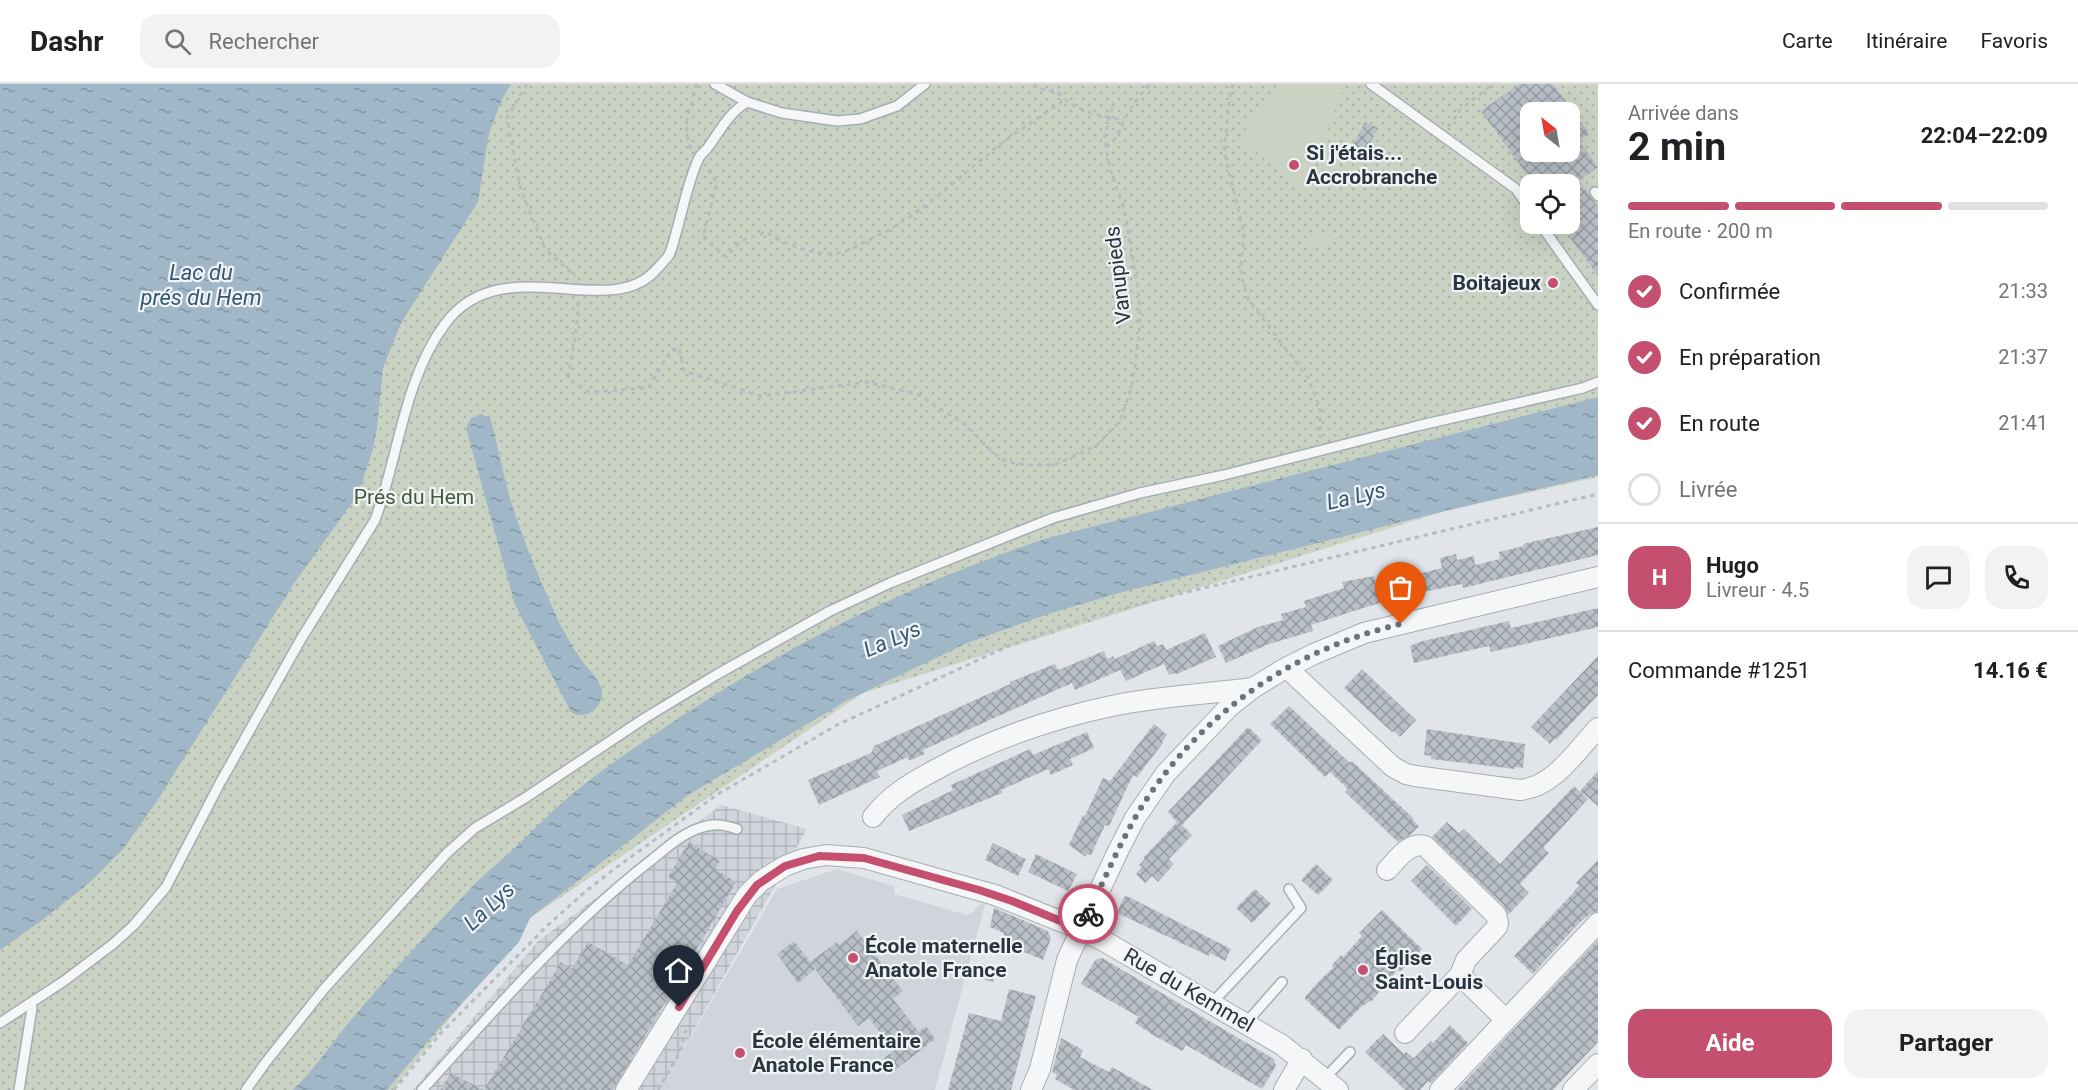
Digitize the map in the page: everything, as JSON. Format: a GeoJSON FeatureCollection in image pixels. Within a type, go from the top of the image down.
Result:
{"type":"FeatureCollection","features":[{"type":"Feature","properties":{"kind":"street"},"geometry":{"type":"LineString","coordinates":[[1035,1089],[1067,960],[1080,929],[1118,851],[1154,789],[1214,720],[1253,688],[1287,668],[1329,647],[1371,631],[1598,578]]}},
{"type":"Feature","properties":{"kind":"street"},"geometry":{"type":"LineString","coordinates":[[1287,668],[1393,767],[1415,776],[1527,790],[1548,781],[1598,728]]}},
{"type":"Feature","properties":{"kind":"street"},"geometry":{"type":"LineString","coordinates":[[873,817],[890,798],[922,778],[963,756],[1026,730],[1117,705],[1253,688]]}},
{"type":"Feature","properties":{"kind":"street"},"geometry":{"type":"LineString","coordinates":[[1387,870],[1409,848],[1417,844],[1425,846],[1496,915],[1498,923],[1497,927],[1466,960],[1460,975],[1405,1033]]}},
{"type":"Feature","properties":{"kind":"street","name":"Rue du Kemmel"},"geometry":{"type":"LineString","coordinates":[[626,1090],[737,911],[757,885],[785,866],[819,856],[864,858],[979,890],[1080,929],[1246,1023],[1302,1059],[1332,1084]]}},
{"type":"Feature","properties":{"kind":"street"},"geometry":{"type":"LineString","coordinates":[[1440,1090],[1598,922]]}},
{"type":"Feature","properties":{"kind":"street"},"geometry":{"type":"LineString","coordinates":[[1460,975],[1506,1020]]}},
{"type":"Feature","properties":{"kind":"street","name":"Rue du Kemmel"},"geometry":{"type":"LineString","coordinates":[[641,1090],[669,1043],[679,1007]]}},
{"type":"Feature","properties":{"kind":"street"},"geometry":{"type":"LineString","coordinates":[[1284,1090],[1302,1059]]}},
{"type":"Feature","properties":{"kind":"street"},"geometry":{"type":"LineString","coordinates":[[1573,1090],[1598,1064]]}},
{"type":"Feature","properties":{"kind":"lane"},"geometry":{"type":"LineString","coordinates":[[715,84],[747,102],[782,113],[837,121],[860,119],[897,106],[925,84]]}},
{"type":"Feature","properties":{"kind":"lane"},"geometry":{"type":"LineString","coordinates":[[1371,84],[1516,189],[1520,195]]}},
{"type":"Feature","properties":{"kind":"lane"},"geometry":{"type":"LineString","coordinates":[[0,1023],[114,944],[134,925],[166,887],[220,783],[301,639],[375,520],[408,403],[430,348],[444,325],[458,309],[476,296],[500,290],[534,287],[617,289],[636,285],[652,274],[669,255],[699,158],[736,109],[747,102]]}},
{"type":"Feature","properties":{"kind":"lane"},"geometry":{"type":"LineString","coordinates":[[1547,234],[1598,305]]}},
{"type":"Feature","properties":{"kind":"lane"},"geometry":{"type":"LineString","coordinates":[[246,1090],[324,989],[447,853],[475,828],[716,675],[830,611],[890,583],[1053,518],[1140,493],[1583,388],[1598,382]]}},
{"type":"Feature","properties":{"kind":"lane"},"geometry":{"type":"LineString","coordinates":[[422,1090],[522,980],[578,923],[626,880],[672,844],[696,829],[720,823],[737,829]]}},
{"type":"Feature","properties":{"kind":"lane"},"geometry":{"type":"LineString","coordinates":[[1212,1004],[1302,908],[1289,889]]}},
{"type":"Feature","properties":{"kind":"lane"},"geometry":{"type":"LineString","coordinates":[[1246,1023],[1282,982]]}},
{"type":"Feature","properties":{"kind":"lane"},"geometry":{"type":"LineString","coordinates":[[19,1090],[32,1008],[29,1004]]}},
{"type":"Feature","properties":{"kind":"lane"},"geometry":{"type":"LineString","coordinates":[[1332,1084],[1350,1052]]}},
{"type":"Feature","properties":{"kind":"path"},"geometry":{"type":"LineString","coordinates":[[527,84],[507,118],[520,187],[545,249],[572,273],[579,282],[579,289]]}},
{"type":"Feature","properties":{"kind":"path"},"geometry":{"type":"LineString","coordinates":[[696,84],[693,101],[686,117],[686,134],[691,148],[717,182],[703,237],[726,257],[741,241],[766,232],[785,244],[809,250],[840,253],[885,233],[904,222],[952,186],[998,146],[1064,100]]}},
{"type":"Feature","properties":{"kind":"path"},"geometry":{"type":"LineString","coordinates":[[1034,84],[1038,89],[1057,91],[1064,100],[1084,110],[1108,118],[1124,119]]}},
{"type":"Feature","properties":{"kind":"path"},"geometry":{"type":"LineString","coordinates":[[1106,147],[1117,138],[1124,119],[1137,98],[1150,84]]}},
{"type":"Feature","properties":{"kind":"path"},"geometry":{"type":"LineString","coordinates":[[1233,84],[1224,151],[1244,234],[1241,267],[1243,283],[1248,299],[1308,378],[1320,408],[1319,451]]}},
{"type":"Feature","properties":{"kind":"path"},"geometry":{"type":"LineString","coordinates":[[1442,135],[1461,109],[1493,84]]}},
{"type":"Feature","properties":{"kind":"path","name":"Vanupieds"},"geometry":{"type":"LineString","coordinates":[[579,289],[577,325],[568,379],[589,392],[648,388],[671,350],[679,348],[684,371],[761,396],[867,382],[917,394],[966,425],[992,452],[1005,460],[1026,465],[1054,465],[1096,446],[1120,421],[1132,386],[1140,314],[1125,208],[1110,170],[1106,147],[1105,135],[1108,118],[1114,102]]}},
{"type":"Feature","properties":{"kind":"path"},"geometry":{"type":"LineString","coordinates":[[394,1090],[441,1033],[529,944],[586,891],[668,828],[718,794],[837,724],[1013,644],[1090,617],[1598,494]]}},
{"type":"Feature","properties":{"kind":"shaded area"},"geometry":{"type":"Polygon","coordinates":[[[721,805],[807,829],[660,1090],[413,1090],[538,941],[721,805]]]}},
{"type":"Feature","properties":{"kind":"shaded area","name":"École maternelle Anatole France"},"geometry":{"type":"Polygon","coordinates":[[[837,869],[894,886],[894,894],[967,915],[974,912],[976,907],[985,904],[935,1090],[660,1090],[777,889],[837,869]]]}},
{"type":"Feature","properties":{"kind":"green space","name":"Prés du Hem"},"geometry":{"type":"Polygon","coordinates":[[[0,84],[1598,84],[1598,477],[1445,511],[863,693],[530,918],[393,1090],[0,1090],[0,84]]]}},
{"type":"Feature","properties":{"kind":"green space","name":"Si j'étais... Accrobranche"},"geometry":{"type":"Polygon","coordinates":[[[1278,84],[1338,84],[1343,88],[1306,192],[1239,138],[1278,84]]]}},
{"type":"Feature","properties":{"kind":"green space"},"geometry":{"type":"Polygon","coordinates":[[[1328,232],[1331,242],[1312,249],[1308,239],[1328,232]]]}},
{"type":"Feature","properties":{"kind":"water","name":"Lac du prés du Hem"},"geometry":{"type":"Polygon","coordinates":[[[0,84],[511,84],[502,99],[489,133],[478,202],[401,323],[383,368],[373,449],[362,483],[352,503],[295,582],[157,801],[124,848],[88,884],[0,950],[0,84]]]}},
{"type":"Feature","properties":{"kind":"water","name":"La Lys"},"geometry":{"type":"Polygon","coordinates":[[[1598,397],[1598,475],[1119,593],[1048,614],[967,643],[846,701],[688,795],[530,918],[519,942],[439,1028],[387,1090],[293,1090],[371,997],[478,880],[564,801],[600,772],[710,698],[849,619],[946,576],[1048,538],[1598,397]]]}},
{"type":"Feature","properties":{"kind":"water"},"geometry":{"type":"Polygon","coordinates":[[[481,414],[490,418],[513,508],[551,604],[572,646],[601,688],[600,703],[587,714],[571,712],[515,605],[466,428],[471,418],[481,414]]]}},
{"type":"Feature","properties":{"kind":"building"},"geometry":{"type":"Polygon","coordinates":[[[1519,84],[1553,84],[1566,102],[1520,102],[1520,162],[1580,162],[1580,142],[1598,167],[1580,180],[1580,174],[1527,174],[1481,111],[1519,84]]]}},
{"type":"Feature","properties":{"kind":"building"},"geometry":{"type":"Polygon","coordinates":[[[1580,121],[1589,133],[1580,140],[1580,121]]]}},
{"type":"Feature","properties":{"kind":"building"},"geometry":{"type":"Polygon","coordinates":[[[1365,122],[1378,128],[1360,163],[1347,156],[1365,122]]]}},
{"type":"Feature","properties":{"kind":"building"},"geometry":{"type":"Polygon","coordinates":[[[1580,182],[1598,207],[1598,276],[1567,234],[1580,234],[1580,182]]]}},
{"type":"Feature","properties":{"kind":"building"},"geometry":{"type":"Polygon","coordinates":[[[1598,527],[1598,555],[1463,588],[1462,584],[1366,607],[1311,625],[1313,631],[1269,644],[1226,663],[1218,646],[1258,627],[1283,620],[1281,614],[1306,607],[1304,601],[1344,588],[1342,582],[1374,576],[1376,584],[1442,568],[1440,558],[1456,554],[1457,560],[1474,556],[1475,565],[1500,559],[1499,552],[1524,546],[1523,544],[1598,527]]]}},
{"type":"Feature","properties":{"kind":"building"},"geometry":{"type":"Polygon","coordinates":[[[1598,608],[1598,627],[1491,652],[1489,646],[1414,663],[1410,646],[1419,642],[1509,621],[1511,628],[1598,608]]]}},
{"type":"Feature","properties":{"kind":"building"},"geometry":{"type":"Polygon","coordinates":[[[1205,633],[1216,657],[1177,674],[1169,675],[1164,664],[1126,681],[1120,670],[1075,690],[1072,683],[923,750],[925,754],[909,761],[908,757],[877,771],[880,777],[819,805],[808,780],[871,753],[874,746],[1010,684],[1010,682],[1055,664],[1058,670],[1104,651],[1107,659],[1113,656],[1117,663],[1115,659],[1154,641],[1157,646],[1163,644],[1166,650],[1205,633]]]}},
{"type":"Feature","properties":{"kind":"building"},"geometry":{"type":"Polygon","coordinates":[[[1598,656],[1598,695],[1550,744],[1531,727],[1598,656]]]}},
{"type":"Feature","properties":{"kind":"building"},"geometry":{"type":"Polygon","coordinates":[[[1362,669],[1416,720],[1400,737],[1344,688],[1362,669]]]}},
{"type":"Feature","properties":{"kind":"building"},"geometry":{"type":"Polygon","coordinates":[[[1289,706],[1350,763],[1352,761],[1419,826],[1398,842],[1345,792],[1348,789],[1330,772],[1325,777],[1270,724],[1289,706]]]}},
{"type":"Feature","properties":{"kind":"building"},"geometry":{"type":"Polygon","coordinates":[[[1154,724],[1167,735],[1163,743],[1137,777],[1133,775],[1109,826],[1105,825],[1091,855],[1087,854],[1086,857],[1069,845],[1083,815],[1085,816],[1103,778],[1110,781],[1154,724]]]}},
{"type":"Feature","properties":{"kind":"building"},"geometry":{"type":"Polygon","coordinates":[[[1248,727],[1262,740],[1182,825],[1192,835],[1169,859],[1174,864],[1158,882],[1152,876],[1145,883],[1136,874],[1142,867],[1139,865],[1177,822],[1168,812],[1248,727]]]}},
{"type":"Feature","properties":{"kind":"building"},"geometry":{"type":"Polygon","coordinates":[[[1427,729],[1525,744],[1523,768],[1431,759],[1431,756],[1424,755],[1427,729]]]}},
{"type":"Feature","properties":{"kind":"building"},"geometry":{"type":"Polygon","coordinates":[[[1087,732],[1094,748],[1070,759],[1073,765],[1051,775],[1048,769],[1001,790],[1002,793],[909,831],[902,815],[953,790],[951,785],[1030,749],[1033,755],[1087,732]]]}},
{"type":"Feature","properties":{"kind":"building"},"geometry":{"type":"Polygon","coordinates":[[[1598,771],[1598,806],[1580,791],[1598,771]]]}},
{"type":"Feature","properties":{"kind":"building"},"geometry":{"type":"Polygon","coordinates":[[[1574,786],[1588,799],[1543,848],[1549,853],[1520,884],[1529,893],[1508,915],[1504,906],[1432,837],[1447,822],[1459,833],[1464,829],[1500,864],[1574,786]]]}},
{"type":"Feature","properties":{"kind":"building"},"geometry":{"type":"Polygon","coordinates":[[[689,842],[720,861],[715,869],[736,882],[613,1090],[484,1090],[561,962],[572,969],[588,942],[628,965],[677,883],[668,877],[689,842]]]}},
{"type":"Feature","properties":{"kind":"building"},"geometry":{"type":"Polygon","coordinates":[[[993,843],[1026,859],[1018,876],[985,860],[993,843]]]}},
{"type":"Feature","properties":{"kind":"building"},"geometry":{"type":"Polygon","coordinates":[[[1036,854],[1077,874],[1068,891],[1028,872],[1036,854]]]}},
{"type":"Feature","properties":{"kind":"building"},"geometry":{"type":"Polygon","coordinates":[[[1598,860],[1598,911],[1590,914],[1578,924],[1533,974],[1514,956],[1573,893],[1579,885],[1576,883],[1598,860]]]}},
{"type":"Feature","properties":{"kind":"building"},"geometry":{"type":"Polygon","coordinates":[[[1316,864],[1333,880],[1318,895],[1301,880],[1316,864]]]}},
{"type":"Feature","properties":{"kind":"building"},"geometry":{"type":"Polygon","coordinates":[[[1427,865],[1472,909],[1456,926],[1411,881],[1427,865]]]}},
{"type":"Feature","properties":{"kind":"building"},"geometry":{"type":"Polygon","coordinates":[[[1255,889],[1271,904],[1252,923],[1236,908],[1255,889]]]}},
{"type":"Feature","properties":{"kind":"building"},"geometry":{"type":"Polygon","coordinates":[[[1127,896],[1231,949],[1225,961],[1210,953],[1209,956],[1117,913],[1124,897],[1127,896]]]}},
{"type":"Feature","properties":{"kind":"building"},"geometry":{"type":"Polygon","coordinates":[[[994,908],[1048,931],[1051,938],[1043,960],[1002,943],[1004,933],[990,927],[994,908]]]}},
{"type":"Feature","properties":{"kind":"building","name":"Église Saint-Louis"},"geometry":{"type":"Polygon","coordinates":[[[1382,910],[1422,949],[1400,972],[1397,970],[1371,1002],[1361,1007],[1339,1030],[1305,997],[1333,968],[1332,965],[1341,955],[1343,957],[1362,936],[1359,933],[1382,910]]]}},
{"type":"Feature","properties":{"kind":"building"},"geometry":{"type":"Polygon","coordinates":[[[857,931],[903,991],[893,999],[919,1032],[926,1026],[935,1039],[894,1071],[884,1058],[894,1051],[869,1018],[858,1026],[815,969],[798,983],[777,954],[794,941],[810,962],[837,942],[839,945],[857,931]]]}},
{"type":"Feature","properties":{"kind":"building"},"geometry":{"type":"Polygon","coordinates":[[[1598,940],[1598,1042],[1553,1090],[1457,1090],[1598,940]]]}},
{"type":"Feature","properties":{"kind":"building"},"geometry":{"type":"Polygon","coordinates":[[[1102,958],[1274,1059],[1276,1066],[1262,1089],[1186,1045],[1182,1051],[1153,1035],[1135,1023],[1139,1017],[1081,984],[1095,960],[1102,958]]]}},
{"type":"Feature","properties":{"kind":"building"},"geometry":{"type":"Polygon","coordinates":[[[982,964],[996,967],[993,982],[978,978],[982,964]]]}},
{"type":"Feature","properties":{"kind":"building"},"geometry":{"type":"Polygon","coordinates":[[[1009,989],[1036,996],[1011,1090],[948,1090],[969,1013],[1001,1021],[1009,989]]]}},
{"type":"Feature","properties":{"kind":"building"},"geometry":{"type":"Polygon","coordinates":[[[1450,1025],[1468,1043],[1431,1083],[1428,1081],[1420,1090],[1405,1090],[1365,1052],[1383,1034],[1404,1054],[1406,1052],[1414,1058],[1450,1025]]]}},
{"type":"Feature","properties":{"kind":"building"},"geometry":{"type":"Polygon","coordinates":[[[1061,1038],[1083,1050],[1080,1057],[1109,1072],[1112,1067],[1153,1090],[1074,1090],[1055,1079],[1057,1075],[1052,1072],[1061,1038]]]}},
{"type":"Feature","properties":{"kind":"building"},"geometry":{"type":"Polygon","coordinates":[[[451,1073],[484,1090],[440,1090],[451,1073]]]}},
{"type":"Feature","properties":{"kind":"way so far"},"geometry":{"type":"LineString","coordinates":[[1088,914],[1135,818],[1154,789],[1228,707],[1253,688],[1297,662],[1364,633],[1401,624]]}},
{"type":"Feature","properties":{"kind":"place","name":"Si j'étais... Accrobranche"},"geometry":{"type":"Point","coordinates":[1294,165]}},
{"type":"Feature","properties":{"kind":"place","name":"Boitajeux"},"geometry":{"type":"Point","coordinates":[1553,283]}},
{"type":"Feature","properties":{"kind":"place","name":"École maternelle Anatole France"},"geometry":{"type":"Point","coordinates":[853,958]}},
{"type":"Feature","properties":{"kind":"place","name":"Église Saint-Louis"},"geometry":{"type":"Point","coordinates":[1363,970]}},
{"type":"Feature","properties":{"kind":"place","name":"École élémentaire Anatole France"},"geometry":{"type":"Point","coordinates":[740,1053]}},
{"type":"Feature","properties":{"kind":"route"},"geometry":{"type":"LineString","coordinates":[[679,1007],[747,895],[767,877],[803,859],[826,855],[864,858],[994,895],[1080,929],[1088,914]]}}]}
